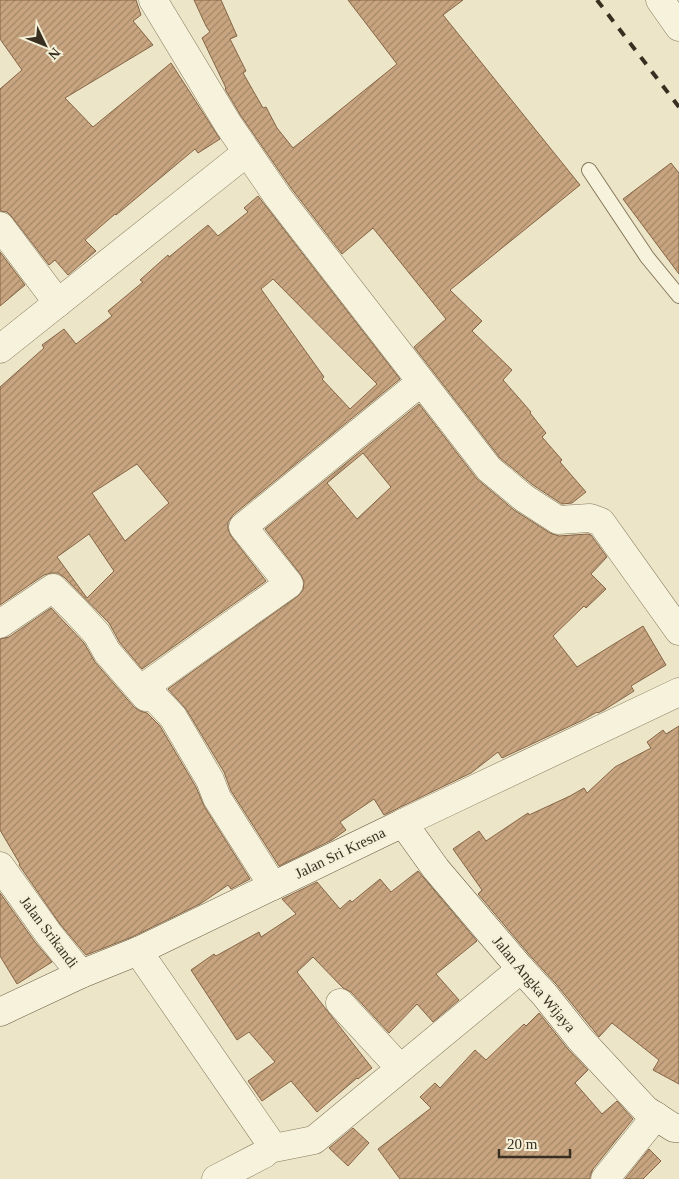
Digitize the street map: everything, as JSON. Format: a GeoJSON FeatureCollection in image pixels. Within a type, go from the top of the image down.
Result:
{"type":"FeatureCollection","features":[{"type":"Feature","properties":{"kind":"street"},"geometry":{"type":"LineString","coordinates":[[153,0],[246,153],[489,469],[524,498],[558,520],[590,518],[601,522],[679,631]]}},
{"type":"Feature","properties":{"kind":"street"},"geometry":{"type":"LineString","coordinates":[[660,0],[679,27]]}},
{"type":"Feature","properties":{"kind":"street"},"geometry":{"type":"LineString","coordinates":[[0,349],[246,153]]}},
{"type":"Feature","properties":{"kind":"street"},"geometry":{"type":"LineString","coordinates":[[0,226],[58,303]]}},
{"type":"Feature","properties":{"kind":"street"},"geometry":{"type":"LineString","coordinates":[[140,690],[289,584],[243,527],[421,382]]}},
{"type":"Feature","properties":{"kind":"street"},"geometry":{"type":"LineString","coordinates":[[0,624],[53,588],[76,610],[97,634],[107,652],[146,697],[154,697],[173,717],[210,780],[217,798],[273,886]]}},
{"type":"Feature","properties":{"kind":"street","name":"Jalan Sri Kresna"},"geometry":{"type":"LineString","coordinates":[[0,1012],[81,974],[138,951],[679,692]]}},
{"type":"Feature","properties":{"kind":"street","name":"Jalan Angka Wijaya"},"geometry":{"type":"LineString","coordinates":[[403,823],[436,869],[544,994],[580,1039],[646,1110],[667,1122]]}},
{"type":"Feature","properties":{"kind":"street","name":"Jalan Srikandi"},"geometry":{"type":"LineString","coordinates":[[0,866],[48,933],[81,974]]}},
{"type":"Feature","properties":{"kind":"street"},"geometry":{"type":"LineString","coordinates":[[138,951],[269,1141],[269,1149]]}},
{"type":"Feature","properties":{"kind":"street"},"geometry":{"type":"LineString","coordinates":[[216,1179],[264,1154],[269,1149],[314,1140],[521,969]]}},
{"type":"Feature","properties":{"kind":"street"},"geometry":{"type":"LineString","coordinates":[[340,1003],[400,1068]]}},
{"type":"Feature","properties":{"kind":"street"},"geometry":{"type":"LineString","coordinates":[[605,1179],[667,1122]]}},
{"type":"Feature","properties":{"kind":"lane"},"geometry":{"type":"LineString","coordinates":[[589,170],[647,257],[679,296]]}},
{"type":"Feature","properties":{"kind":"building"},"geometry":{"type":"Polygon","coordinates":[[[0,0],[136,0],[141,15],[133,21],[153,45],[65,98],[93,127],[171,63],[220,139],[198,153],[195,149],[85,240],[96,251],[68,275],[55,260],[49,265],[12,217],[7,212],[0,211],[0,89],[22,70],[0,39],[0,0]]]}},
{"type":"Feature","properties":{"kind":"building"},"geometry":{"type":"Polygon","coordinates":[[[194,0],[221,0],[237,36],[230,39],[246,71],[243,73],[263,108],[266,107],[277,128],[293,148],[397,64],[348,0],[463,0],[443,15],[580,185],[450,290],[482,321],[472,331],[512,370],[503,380],[531,412],[546,433],[542,437],[562,460],[560,462],[586,492],[572,503],[562,504],[533,485],[500,458],[414,347],[446,319],[373,228],[342,254],[291,188],[241,116],[225,89],[202,38],[210,32],[194,0]]]}},
{"type":"Feature","properties":{"kind":"building"},"geometry":{"type":"Polygon","coordinates":[[[671,163],[679,173],[679,274],[623,199],[671,163]]]}},
{"type":"Feature","properties":{"kind":"building"},"geometry":{"type":"Polygon","coordinates":[[[258,196],[400,379],[233,515],[228,522],[231,536],[266,581],[142,669],[120,643],[109,623],[58,573],[44,575],[0,605],[0,387],[44,348],[42,345],[64,329],[76,344],[112,316],[108,311],[143,282],[140,280],[168,255],[169,257],[208,225],[218,236],[248,212],[244,208],[258,196]],[[273,279],[261,289],[324,377],[322,379],[350,409],[377,384],[273,279]],[[137,464],[92,493],[125,541],[169,503],[137,464]],[[89,534],[57,557],[87,598],[114,571],[89,534]]]}},
{"type":"Feature","properties":{"kind":"building"},"geometry":{"type":"Polygon","coordinates":[[[0,252],[25,285],[0,306],[0,252]]]}},
{"type":"Feature","properties":{"kind":"building"},"geometry":{"type":"Polygon","coordinates":[[[419,404],[477,479],[514,510],[550,533],[559,536],[591,535],[607,557],[591,574],[606,589],[586,608],[584,606],[553,636],[577,667],[643,626],[666,665],[631,686],[634,691],[604,710],[502,758],[498,752],[471,773],[384,815],[374,799],[340,822],[346,830],[332,840],[279,866],[231,791],[224,772],[186,709],[168,689],[298,596],[303,590],[304,582],[301,575],[265,529],[419,404]],[[363,453],[327,483],[357,519],[391,487],[363,453]]]}},
{"type":"Feature","properties":{"kind":"building"},"geometry":{"type":"Polygon","coordinates":[[[51,608],[84,643],[95,662],[134,707],[147,713],[160,726],[196,787],[204,806],[250,879],[231,889],[228,885],[200,904],[132,937],[86,955],[60,924],[19,865],[0,830],[0,639],[9,637],[51,608]]]}},
{"type":"Feature","properties":{"kind":"building"},"geometry":{"type":"Polygon","coordinates":[[[679,726],[679,1084],[653,1070],[659,1060],[612,1023],[599,1037],[478,894],[482,890],[453,849],[479,831],[486,841],[528,813],[529,815],[584,788],[587,793],[615,767],[651,748],[647,742],[663,730],[666,734],[679,726]]]}},
{"type":"Feature","properties":{"kind":"building"},"geometry":{"type":"Polygon","coordinates":[[[418,871],[477,941],[436,974],[459,1000],[433,1022],[417,1004],[389,1033],[351,992],[343,988],[313,957],[297,972],[372,1068],[357,1078],[317,1112],[291,1081],[262,1101],[248,1081],[275,1062],[249,1032],[237,1040],[191,970],[214,954],[216,956],[259,932],[261,937],[296,914],[282,899],[317,882],[340,909],[350,900],[352,902],[380,879],[391,892],[418,871]]]}},
{"type":"Feature","properties":{"kind":"building"},"geometry":{"type":"Polygon","coordinates":[[[0,893],[35,942],[52,962],[17,984],[0,956],[0,893]]]}},
{"type":"Feature","properties":{"kind":"building"},"geometry":{"type":"Polygon","coordinates":[[[539,1013],[588,1070],[575,1083],[602,1114],[617,1101],[633,1119],[593,1169],[590,1179],[400,1179],[378,1149],[431,1108],[420,1097],[435,1083],[440,1088],[475,1050],[486,1060],[524,1024],[526,1026],[539,1013]]]}},
{"type":"Feature","properties":{"kind":"building"},"geometry":{"type":"Polygon","coordinates":[[[353,1128],[369,1143],[348,1166],[329,1148],[353,1128]]]}},
{"type":"Feature","properties":{"kind":"building"},"geometry":{"type":"Polygon","coordinates":[[[649,1149],[661,1161],[643,1179],[625,1179],[649,1149]]]}},
{"type":"Feature","properties":{"kind":"railway"},"geometry":{"type":"LineString","coordinates":[[597,0],[679,107]]}}]}
